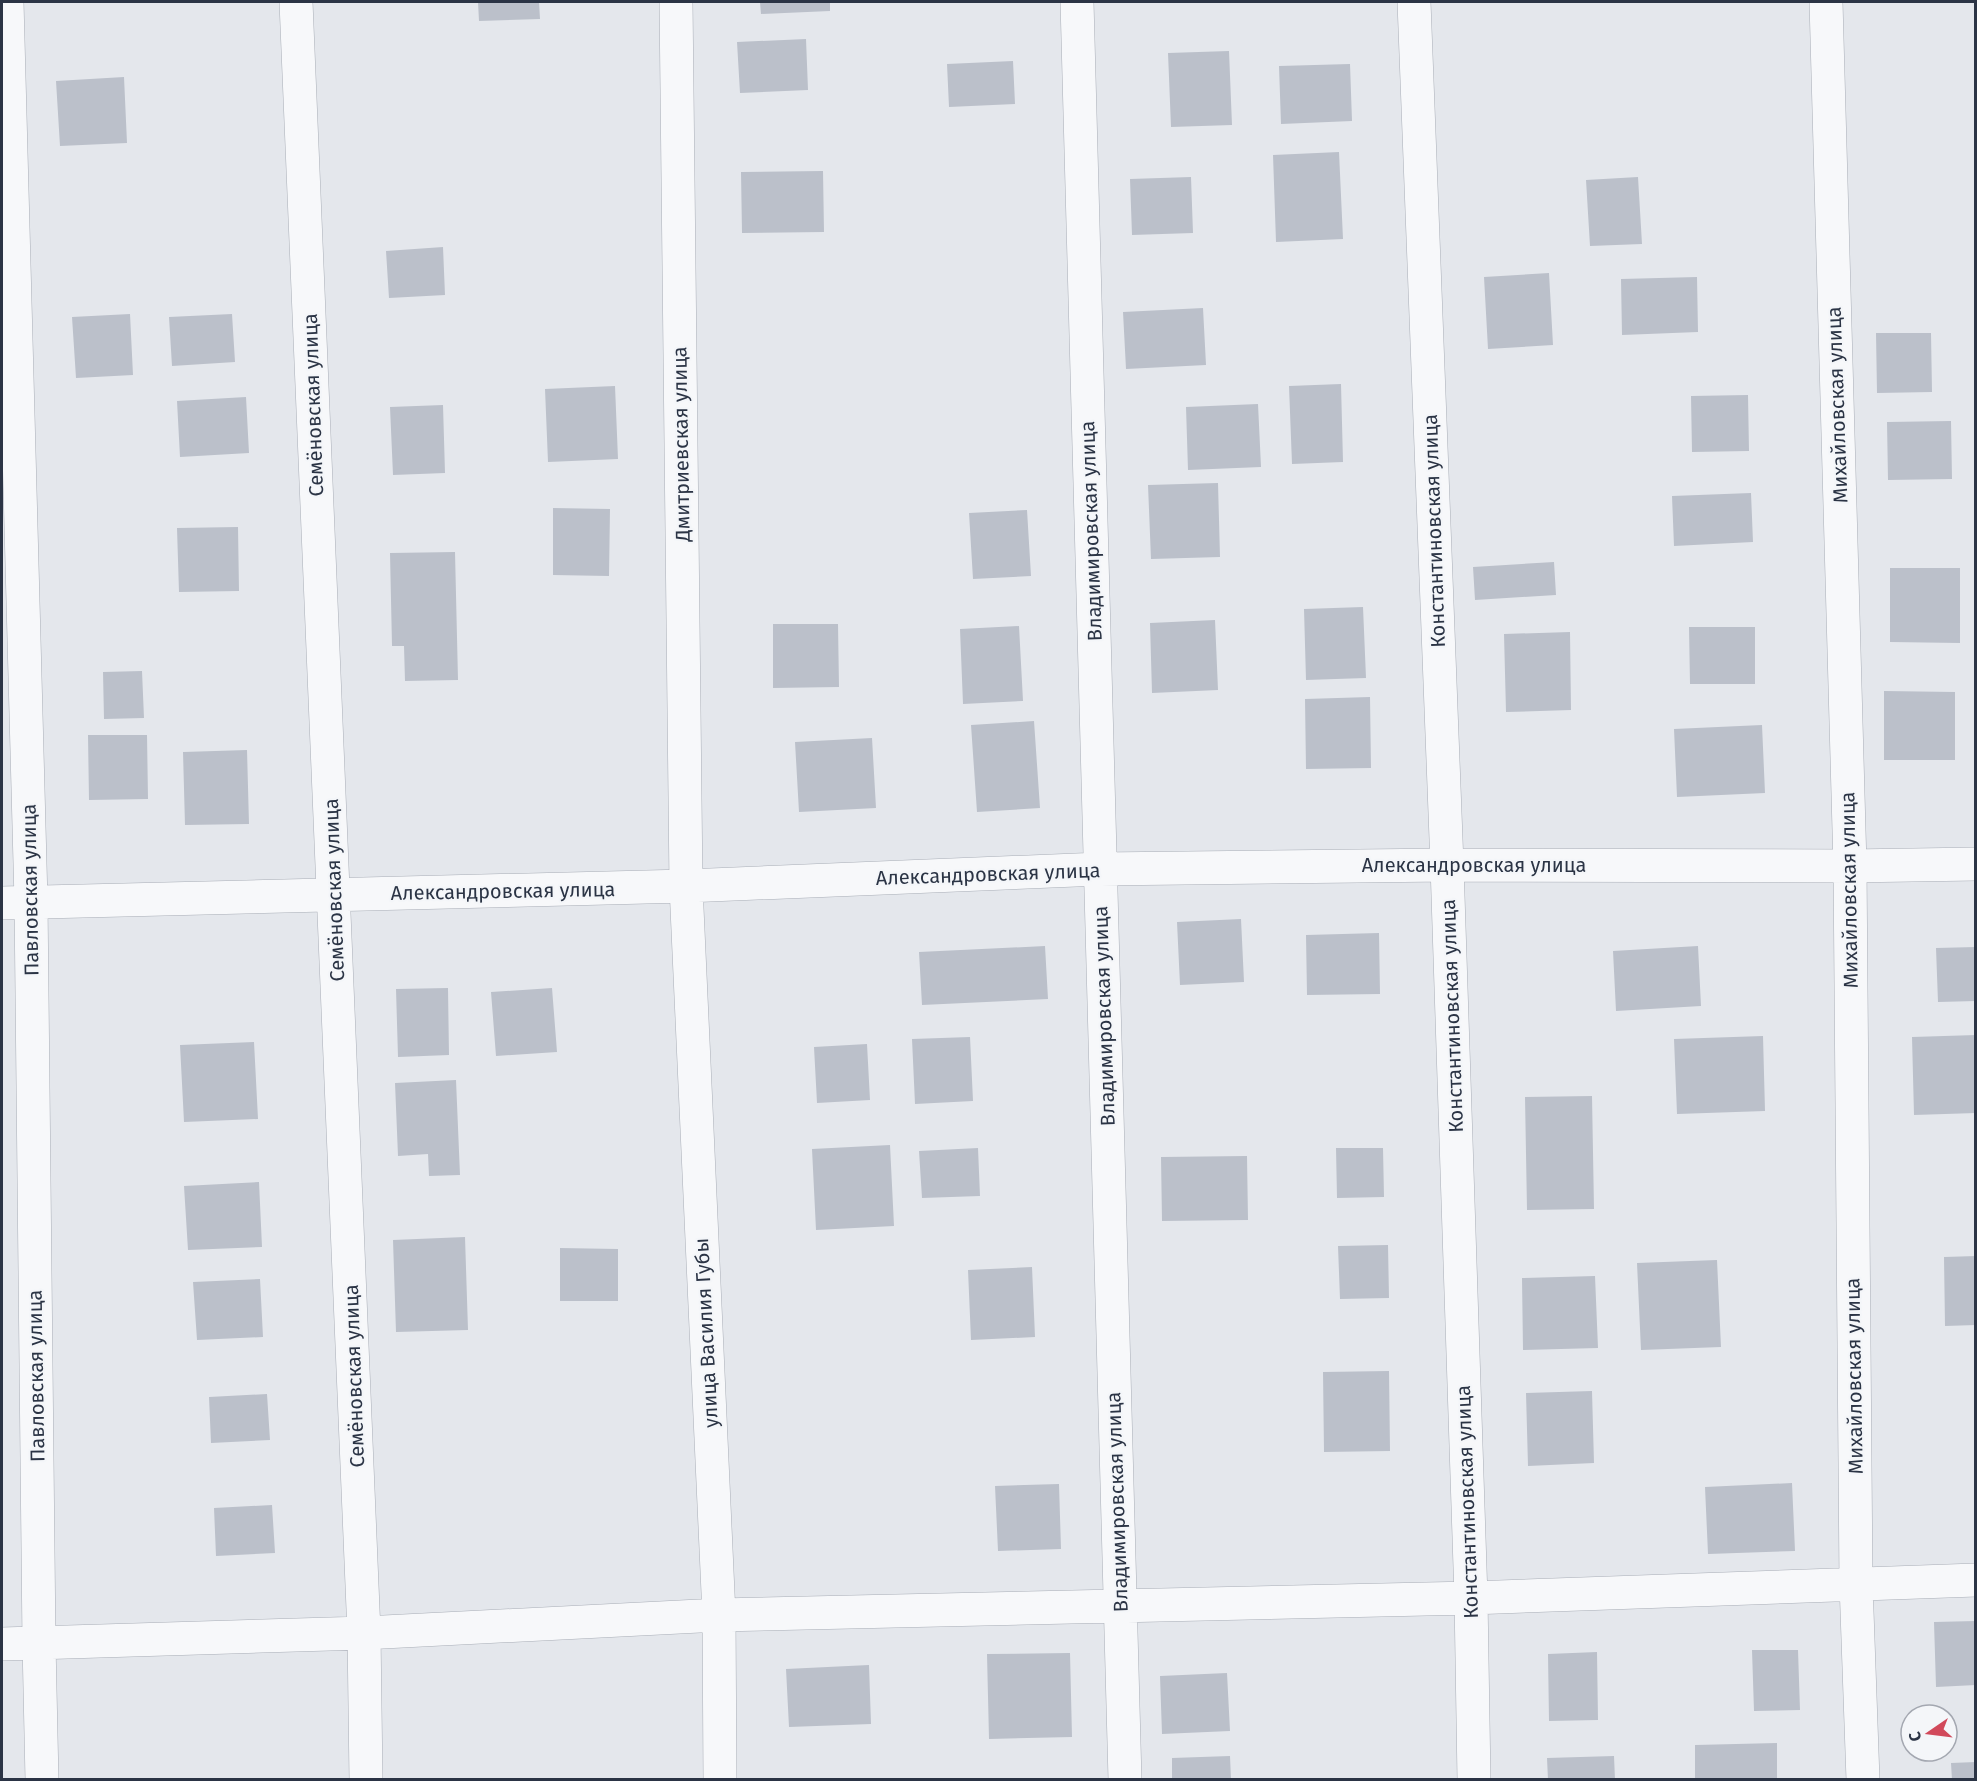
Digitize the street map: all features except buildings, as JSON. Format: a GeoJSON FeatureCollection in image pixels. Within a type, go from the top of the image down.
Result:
{"type":"FeatureCollection","features":[{"type":"Feature","properties":{"kind":"street","name":"Павловская улица"},"geometry":{"type":"LineString","coordinates":[[7,2],[16,902],[42,1779]]}},
{"type":"Feature","properties":{"kind":"street","name":"Семёновская улица"},"geometry":{"type":"LineString","coordinates":[[296,2],[364,1633],[366,1779]]}},
{"type":"Feature","properties":{"kind":"street","name":"Дмитриевская улица"},"geometry":{"type":"LineString","coordinates":[[676,2],[686,886]]}},
{"type":"Feature","properties":{"kind":"street","name":"Владимировская улица"},"geometry":{"type":"LineString","coordinates":[[1077,2],[1125,1779]]}},
{"type":"Feature","properties":{"kind":"street","name":"Константиновская улица"},"geometry":{"type":"LineString","coordinates":[[1414,2],[1447,865],[1471,1598],[1474,1779]]}},
{"type":"Feature","properties":{"kind":"street","name":"Михайловская улица"},"geometry":{"type":"LineString","coordinates":[[1826,2],[1850,866],[1856,1583],[1863,1779]]}},
{"type":"Feature","properties":{"kind":"street","name":"Александровская улица"},"geometry":{"type":"LineString","coordinates":[[16,902],[686,886],[1100,869],[1447,865],[1976,864]]}},
{"type":"Feature","properties":{"kind":"street","name":"улица Василия Губы"},"geometry":{"type":"LineString","coordinates":[[686,886],[719,1615],[720,1779]]}},
{"type":"Feature","properties":{"kind":"street"},"geometry":{"type":"LineString","coordinates":[[2,1644],[364,1633],[719,1615],[1471,1598],[1976,1580]]}}]}
